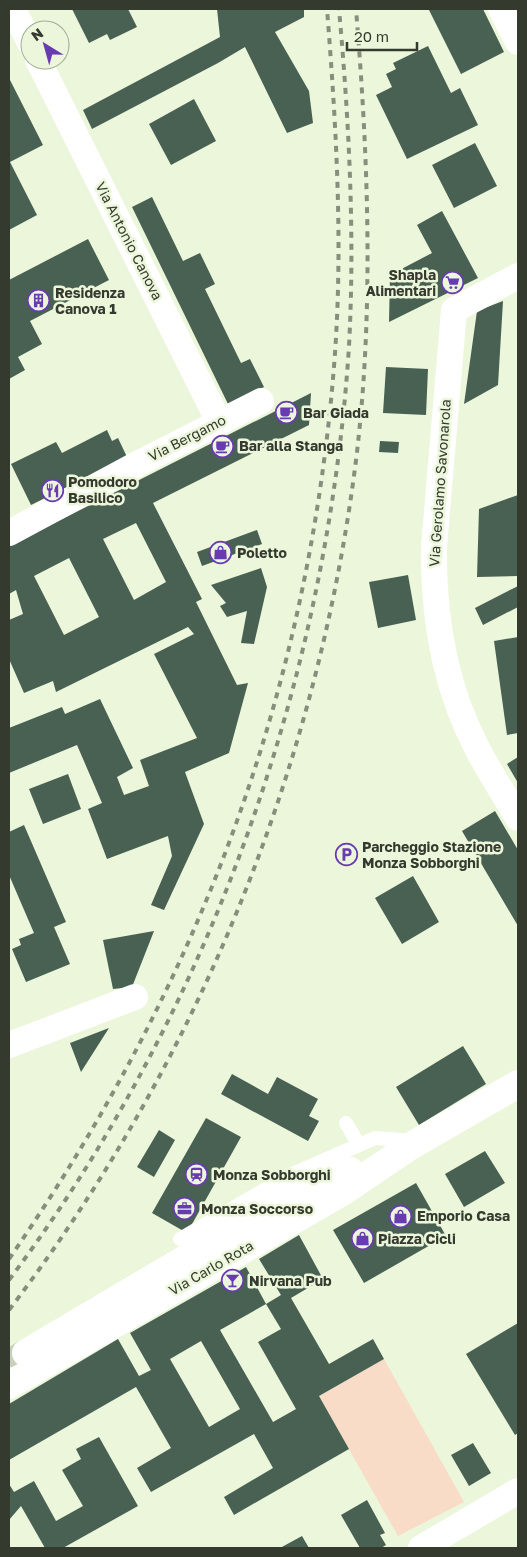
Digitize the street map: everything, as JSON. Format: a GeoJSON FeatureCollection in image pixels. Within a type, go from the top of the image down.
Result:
{"type":"FeatureCollection","features":[{"type":"Feature","properties":{"kind":"street"},"geometry":{"type":"LineString","coordinates":[[14,9],[20,22]]}},
{"type":"Feature","properties":{"kind":"street"},"geometry":{"type":"LineString","coordinates":[[502,9],[518,42]]}},
{"type":"Feature","properties":{"kind":"street","name":"Via Antonio Canova"},"geometry":{"type":"LineString","coordinates":[[43,70],[218,422]]}},
{"type":"Feature","properties":{"kind":"street","name":"Via Gerolamo Savonarola"},"geometry":{"type":"LineString","coordinates":[[518,276],[454,310],[433,580],[438,627],[450,683],[477,749],[518,818]]}},
{"type":"Feature","properties":{"kind":"street","name":"Via Bergamo"},"geometry":{"type":"LineString","coordinates":[[9,533],[261,401]]}},
{"type":"Feature","properties":{"kind":"street"},"geometry":{"type":"LineString","coordinates":[[9,1045],[134,997]]}},
{"type":"Feature","properties":{"kind":"street","name":"Via Carlo Rota"},"geometry":{"type":"LineString","coordinates":[[9,1385],[344,1191],[414,1144],[518,1084]]}},
{"type":"Feature","properties":{"kind":"street","name":"Via Carlo Rota"},"geometry":{"type":"LineString","coordinates":[[26,1353],[302,1190],[414,1144]]}},
{"type":"Feature","properties":{"kind":"street"},"geometry":{"type":"LineString","coordinates":[[421,1548],[451,1541],[518,1491]]}},
{"type":"Feature","properties":{"kind":"lane"},"geometry":{"type":"LineString","coordinates":[[346,1123],[359,1145]]}},
{"type":"Feature","properties":{"kind":"lane"},"geometry":{"type":"LineString","coordinates":[[180,1239],[288,1176],[375,1138],[414,1144]]}},
{"type":"Feature","properties":{"kind":"shaded area"},"geometry":{"type":"Polygon","coordinates":[[[384,1359],[464,1502],[398,1536],[319,1396],[384,1359]]]}},
{"type":"Feature","properties":{"kind":"building"},"geometry":{"type":"Polygon","coordinates":[[[72,9],[128,9],[137,27],[110,40],[107,34],[89,43],[72,9]]]}},
{"type":"Feature","properties":{"kind":"building"},"geometry":{"type":"Polygon","coordinates":[[[217,9],[304,9],[304,17],[275,32],[309,91],[313,123],[287,133],[245,47],[92,129],[83,110],[220,37],[217,9]]]}},
{"type":"Feature","properties":{"kind":"building"},"geometry":{"type":"Polygon","coordinates":[[[483,9],[504,52],[461,74],[429,10],[483,9]]]}},
{"type":"Feature","properties":{"kind":"building"},"geometry":{"type":"Polygon","coordinates":[[[428,46],[451,93],[460,88],[478,125],[407,159],[376,95],[392,87],[386,74],[396,69],[393,63],[428,46]]]}},
{"type":"Feature","properties":{"kind":"building"},"geometry":{"type":"Polygon","coordinates":[[[9,78],[43,145],[10,162],[37,215],[9,230],[9,78]]]}},
{"type":"Feature","properties":{"kind":"building"},"geometry":{"type":"Polygon","coordinates":[[[194,99],[216,141],[171,165],[149,124],[194,99]]]}},
{"type":"Feature","properties":{"kind":"building"},"geometry":{"type":"Polygon","coordinates":[[[475,143],[497,186],[454,208],[432,165],[475,143]]]}},
{"type":"Feature","properties":{"kind":"building"},"geometry":{"type":"Polygon","coordinates":[[[152,197],[183,261],[200,253],[215,284],[205,289],[241,363],[250,359],[264,387],[228,404],[132,207],[152,197]]]}},
{"type":"Feature","properties":{"kind":"building"},"geometry":{"type":"Polygon","coordinates":[[[442,211],[478,278],[389,322],[390,275],[432,253],[417,225],[442,211]]]}},
{"type":"Feature","properties":{"kind":"building","name":"Residenza Canova 1"},"geometry":{"type":"Polygon","coordinates":[[[88,239],[109,280],[30,321],[42,344],[18,357],[25,370],[9,379],[9,280],[88,239]]]}},
{"type":"Feature","properties":{"kind":"building"},"geometry":{"type":"Polygon","coordinates":[[[503,301],[498,385],[464,404],[477,311],[503,301]]]}},
{"type":"Feature","properties":{"kind":"building"},"geometry":{"type":"Polygon","coordinates":[[[386,367],[428,369],[426,415],[383,413],[386,367]]]}},
{"type":"Feature","properties":{"kind":"building"},"geometry":{"type":"Polygon","coordinates":[[[311,393],[309,425],[153,503],[202,599],[196,602],[237,685],[248,683],[229,753],[185,772],[204,824],[164,910],[151,905],[172,856],[168,836],[107,859],[88,809],[102,803],[77,745],[9,773],[9,728],[62,707],[65,714],[100,699],[133,768],[117,777],[124,795],[149,786],[140,760],[197,738],[154,654],[194,634],[188,627],[56,692],[53,681],[24,693],[9,659],[9,620],[23,614],[16,590],[9,594],[9,546],[311,393]],[[136,523],[103,539],[134,600],[166,582],[136,523]],[[69,558],[34,576],[64,635],[99,617],[69,558]]]}},
{"type":"Feature","properties":{"kind":"building"},"geometry":{"type":"Polygon","coordinates":[[[107,430],[112,441],[118,438],[127,457],[31,505],[11,464],[56,442],[62,453],[107,430]]]}},
{"type":"Feature","properties":{"kind":"building"},"geometry":{"type":"Polygon","coordinates":[[[380,441],[399,442],[398,453],[379,452],[380,441]]]}},
{"type":"Feature","properties":{"kind":"building"},"geometry":{"type":"Polygon","coordinates":[[[518,495],[518,576],[477,577],[479,509],[518,495]]]}},
{"type":"Feature","properties":{"kind":"building"},"geometry":{"type":"Polygon","coordinates":[[[257,530],[262,544],[202,566],[197,552],[257,530]]]}},
{"type":"Feature","properties":{"kind":"building"},"geometry":{"type":"Polygon","coordinates":[[[261,568],[267,587],[254,644],[241,643],[247,611],[227,617],[220,606],[226,603],[211,585],[261,568]]]}},
{"type":"Feature","properties":{"kind":"building"},"geometry":{"type":"Polygon","coordinates":[[[408,575],[416,620],[378,628],[369,582],[408,575]]]}},
{"type":"Feature","properties":{"kind":"building"},"geometry":{"type":"Polygon","coordinates":[[[518,586],[518,607],[483,625],[475,608],[518,586]]]}},
{"type":"Feature","properties":{"kind":"building"},"geometry":{"type":"Polygon","coordinates":[[[518,637],[518,733],[507,735],[494,641],[518,637]]]}},
{"type":"Feature","properties":{"kind":"building"},"geometry":{"type":"Polygon","coordinates":[[[518,757],[518,783],[507,764],[518,757]]]}},
{"type":"Feature","properties":{"kind":"building"},"geometry":{"type":"Polygon","coordinates":[[[68,774],[81,809],[43,824],[29,789],[68,774]]]}},
{"type":"Feature","properties":{"kind":"building"},"geometry":{"type":"Polygon","coordinates":[[[495,811],[518,850],[518,926],[462,831],[495,811]]]}},
{"type":"Feature","properties":{"kind":"building"},"geometry":{"type":"Polygon","coordinates":[[[24,825],[66,922],[54,927],[70,964],[26,982],[12,949],[21,945],[19,939],[34,933],[9,875],[9,832],[24,825]]]}},
{"type":"Feature","properties":{"kind":"building"},"geometry":{"type":"Polygon","coordinates":[[[413,876],[439,922],[402,944],[375,898],[413,876]]]}},
{"type":"Feature","properties":{"kind":"building"},"geometry":{"type":"Polygon","coordinates":[[[154,931],[132,987],[113,989],[103,940],[154,931]]]}},
{"type":"Feature","properties":{"kind":"building"},"geometry":{"type":"Polygon","coordinates":[[[109,1028],[81,1072],[70,1043],[109,1028]]]}},
{"type":"Feature","properties":{"kind":"building"},"geometry":{"type":"Polygon","coordinates":[[[463,1046],[486,1084],[419,1125],[396,1087],[463,1046]]]}},
{"type":"Feature","properties":{"kind":"building"},"geometry":{"type":"Polygon","coordinates":[[[232,1074],[268,1094],[277,1077],[318,1099],[309,1116],[319,1121],[308,1141],[221,1094],[232,1074]]]}},
{"type":"Feature","properties":{"kind":"building"},"geometry":{"type":"Polygon","coordinates":[[[206,1118],[241,1137],[187,1233],[152,1213],[206,1118]]]}},
{"type":"Feature","properties":{"kind":"building"},"geometry":{"type":"Polygon","coordinates":[[[159,1130],[175,1140],[154,1177],[137,1167],[159,1130]]]}},
{"type":"Feature","properties":{"kind":"building"},"geometry":{"type":"Polygon","coordinates":[[[485,1151],[505,1183],[464,1207],[445,1174],[485,1151]]]}},
{"type":"Feature","properties":{"kind":"building"},"geometry":{"type":"Polygon","coordinates":[[[416,1183],[446,1236],[364,1283],[333,1230],[416,1183]]]}},
{"type":"Feature","properties":{"kind":"building"},"geometry":{"type":"Polygon","coordinates":[[[299,1235],[323,1279],[291,1298],[329,1364],[373,1339],[384,1359],[319,1396],[349,1449],[234,1515],[224,1497],[273,1468],[254,1434],[151,1492],[137,1468],[171,1448],[136,1387],[9,1460],[9,1404],[118,1339],[139,1376],[151,1370],[130,1333],[246,1267],[266,1304],[281,1295],[259,1259],[299,1235]],[[266,1304],[220,1330],[273,1422],[296,1409],[258,1342],[281,1329],[266,1304]],[[201,1341],[170,1359],[209,1427],[240,1409],[201,1341]]]}},
{"type":"Feature","properties":{"kind":"building"},"geometry":{"type":"Polygon","coordinates":[[[518,1323],[518,1433],[515,1435],[466,1354],[518,1323]]]}},
{"type":"Feature","properties":{"kind":"building"},"geometry":{"type":"Polygon","coordinates":[[[99,1437],[138,1506],[63,1548],[45,1548],[21,1506],[9,1520],[9,1484],[14,1492],[34,1481],[56,1521],[83,1506],[62,1470],[81,1459],[76,1449],[99,1437]]]}},
{"type":"Feature","properties":{"kind":"building"},"geometry":{"type":"Polygon","coordinates":[[[473,1443],[491,1473],[469,1486],[451,1455],[473,1443]]]}},
{"type":"Feature","properties":{"kind":"building"},"geometry":{"type":"Polygon","coordinates":[[[367,1500],[385,1533],[380,1535],[386,1545],[381,1548],[360,1548],[341,1515],[367,1500]]]}},
{"type":"Feature","properties":{"kind":"building"},"geometry":{"type":"Polygon","coordinates":[[[302,1536],[309,1548],[280,1548],[302,1536]]]}},
{"type":"Feature","properties":{"kind":"tunnel"},"geometry":{"type":"LineString","coordinates":[[9,1364],[26,1353]]}},
{"type":"Feature","properties":{"kind":"railway"},"geometry":{"type":"LineString","coordinates":[[9,1259],[77,1155],[137,1049],[189,940],[234,828],[271,714],[301,597],[322,477],[335,353],[337,310],[337,181],[327,9]]}},
{"type":"Feature","properties":{"kind":"railway"},"geometry":{"type":"LineString","coordinates":[[9,1280],[80,1177],[144,1069],[199,955],[246,838],[285,717],[315,595],[337,471],[349,346],[351,304],[350,177],[339,9]]}},
{"type":"Feature","properties":{"kind":"railway"},"geometry":{"type":"LineString","coordinates":[[9,1310],[77,1215],[138,1115],[192,1011],[240,904],[280,794],[314,682],[339,567],[357,452],[366,341],[366,175],[356,9]]}},
{"type":"Feature","properties":{"kind":"place","name":"Shapla Alimentari"},"geometry":{"type":"Point","coordinates":[452,283]}},
{"type":"Feature","properties":{"kind":"place","name":"Residenza Canova 1"},"geometry":{"type":"Point","coordinates":[39,301]}},
{"type":"Feature","properties":{"kind":"place","name":"Bar Giada"},"geometry":{"type":"Point","coordinates":[287,413]}},
{"type":"Feature","properties":{"kind":"place","name":"Bar alla Stanga"},"geometry":{"type":"Point","coordinates":[223,446]}},
{"type":"Feature","properties":{"kind":"place","name":"Pomodoro Basilico"},"geometry":{"type":"Point","coordinates":[52,490]}},
{"type":"Feature","properties":{"kind":"place","name":"Poletto"},"geometry":{"type":"Point","coordinates":[221,553]}},
{"type":"Feature","properties":{"kind":"place","name":"Parcheggio Stazione Monza Sobborghi"},"geometry":{"type":"Point","coordinates":[346,855]}},
{"type":"Feature","properties":{"kind":"place","name":"Monza Sobborghi"},"geometry":{"type":"Point","coordinates":[197,1175]}},
{"type":"Feature","properties":{"kind":"place","name":"Monza Soccorso"},"geometry":{"type":"Point","coordinates":[185,1209]}},
{"type":"Feature","properties":{"kind":"place","name":"Emporio Casa"},"geometry":{"type":"Point","coordinates":[401,1216]}},
{"type":"Feature","properties":{"kind":"place","name":"Piazza Cicli"},"geometry":{"type":"Point","coordinates":[362,1239]}},
{"type":"Feature","properties":{"kind":"place","name":"Nirvana Pub"},"geometry":{"type":"Point","coordinates":[233,1281]}}]}
